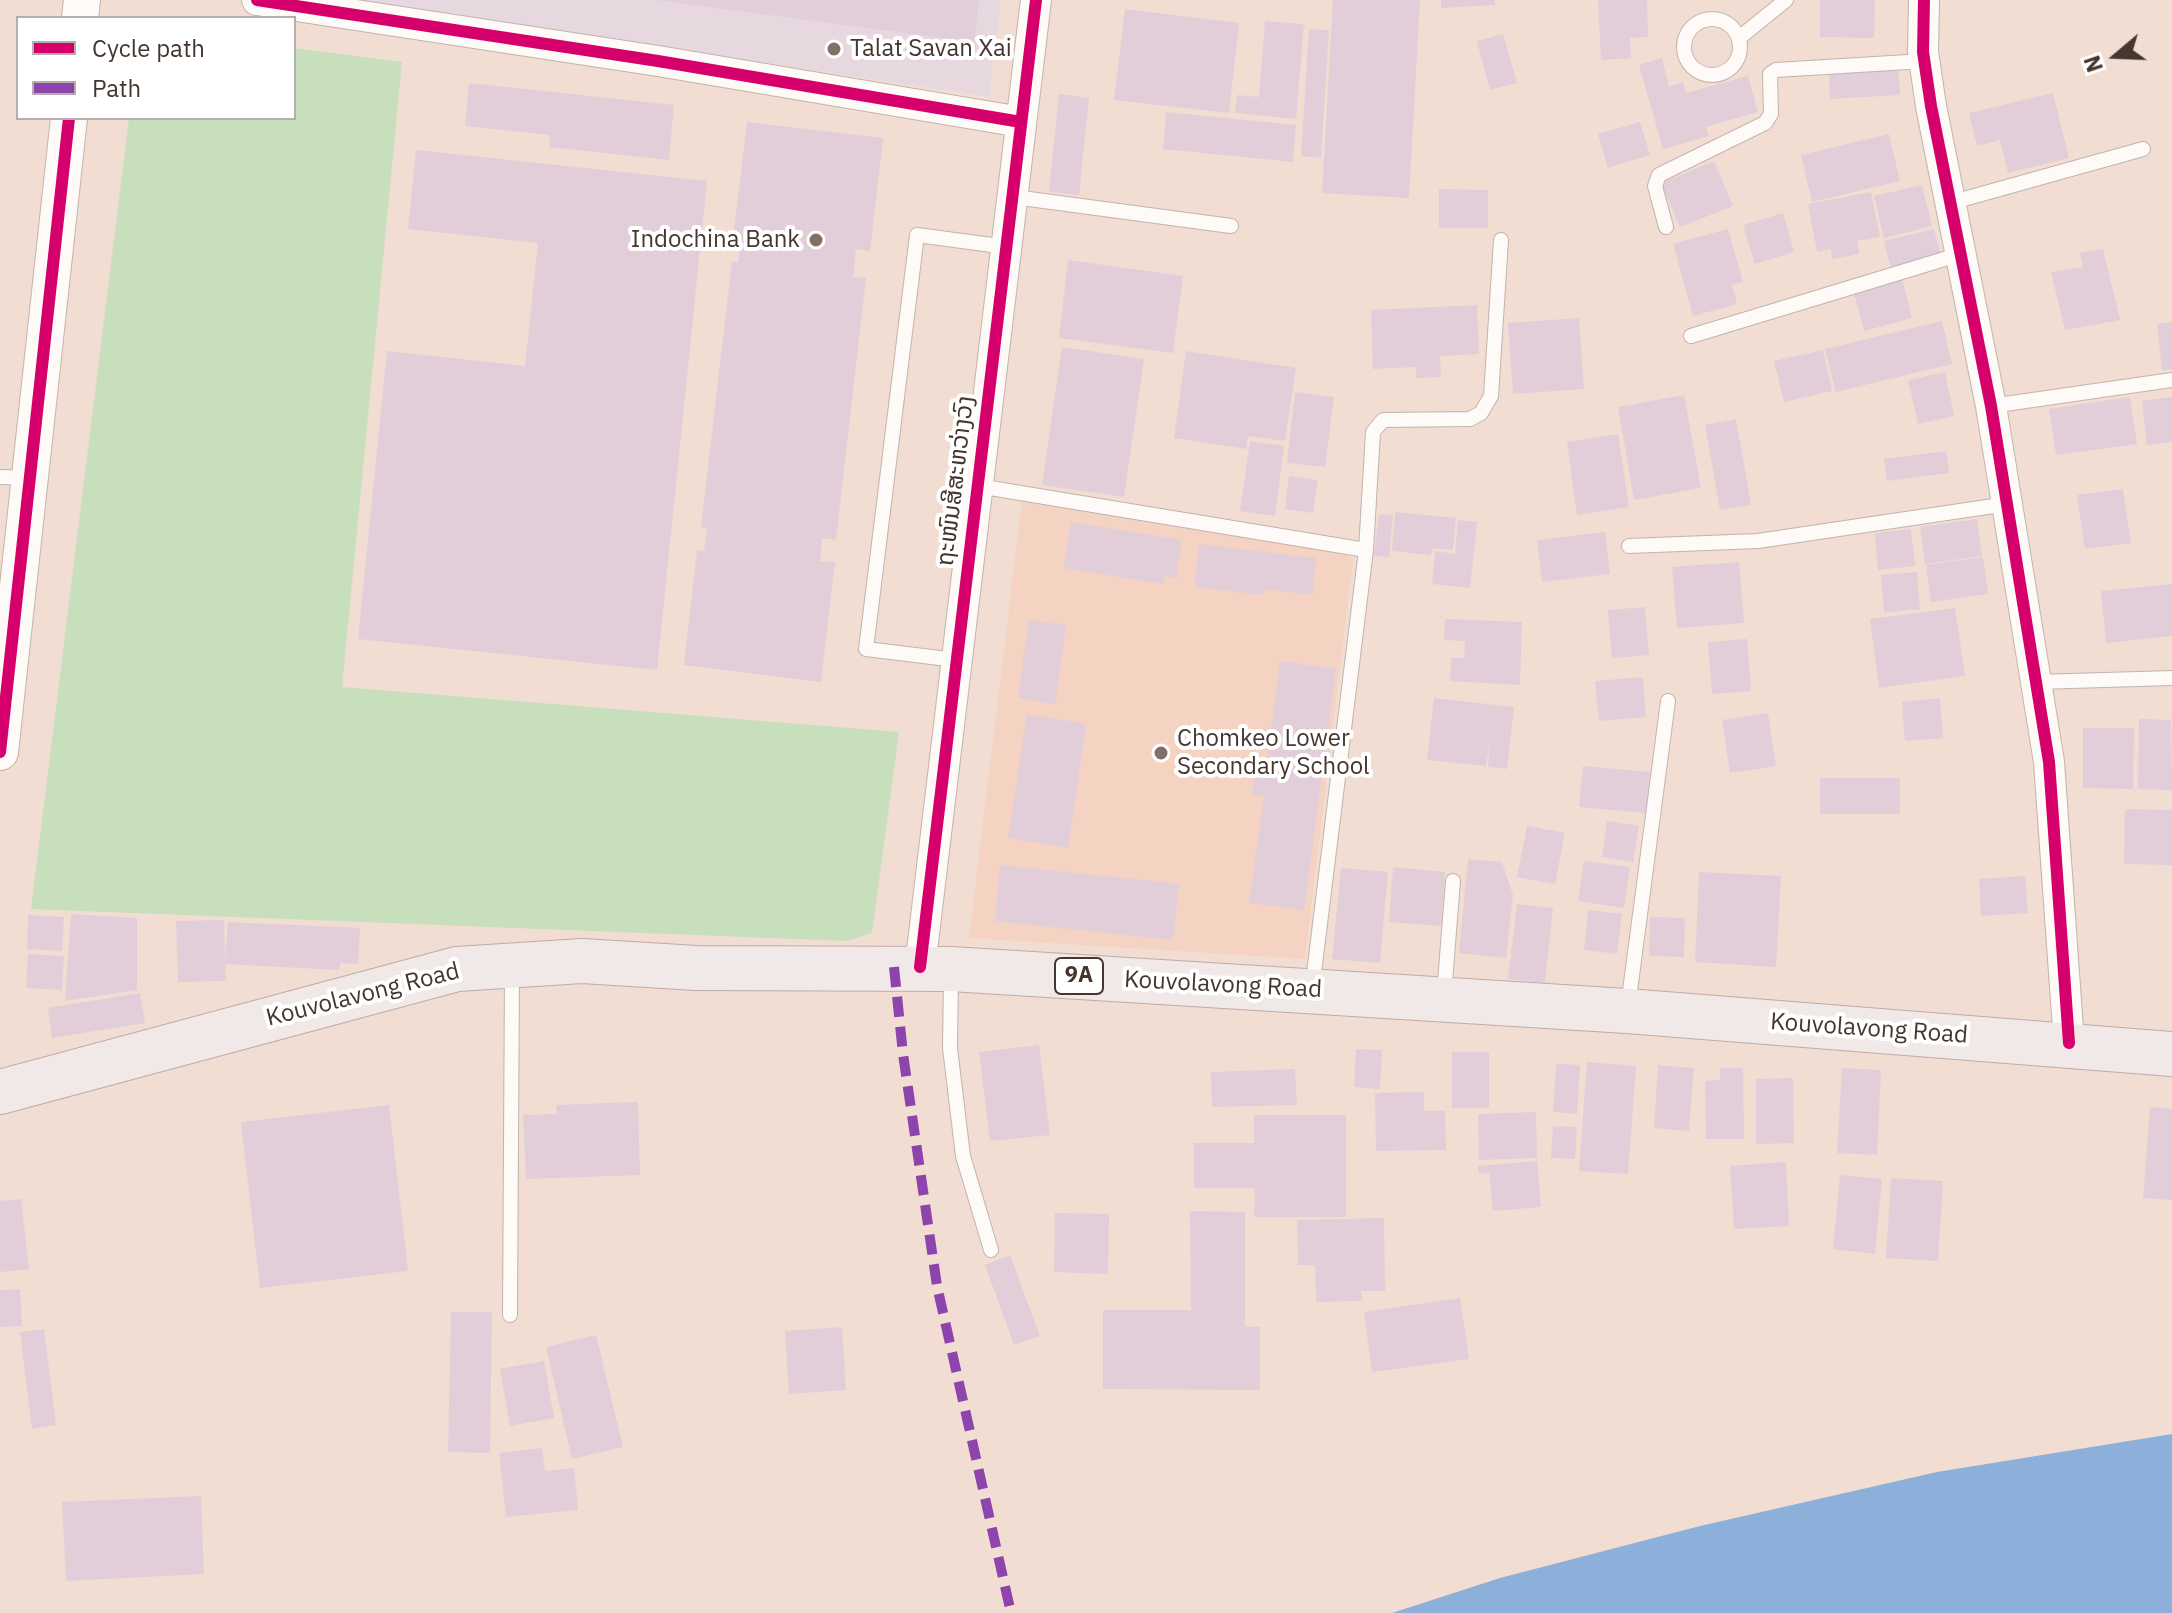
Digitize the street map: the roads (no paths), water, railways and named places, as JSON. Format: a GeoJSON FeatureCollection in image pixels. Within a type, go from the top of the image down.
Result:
{"type":"FeatureCollection","features":[{"type":"Feature","properties":{"kind":"main road","name":"Kouvolavong Road"},"geometry":{"type":"LineString","coordinates":[[0,1092],[457,969],[582,961],[696,968],[936,968],[1627,1011],[2069,1043],[2172,1054]]}},
{"type":"Feature","properties":{"kind":"street"},"geometry":{"type":"LineString","coordinates":[[257,0],[658,61],[1021,122]]}},
{"type":"Feature","properties":{"kind":"street","name":"ຖະໜົນສີສະຫວ່າງວົງ"},"geometry":{"type":"LineString","coordinates":[[936,968],[956,660],[1036,0]]}},
{"type":"Feature","properties":{"kind":"street"},"geometry":{"type":"LineString","coordinates":[[1924,0],[1924,61],[1991,406],[2049,762],[2069,1043]]}},
{"type":"Feature","properties":{"kind":"street"},"geometry":{"type":"LineString","coordinates":[[0,752],[15,477],[69,120]]}},
{"type":"Feature","properties":{"kind":"lane"},"geometry":{"type":"LineString","coordinates":[[1739,38],[1786,0]]}},
{"type":"Feature","properties":{"kind":"lane"},"geometry":{"type":"LineString","coordinates":[[1710,18],[1728,23],[1739,38],[1741,47],[1734,65],[1718,75],[1700,72],[1692,67],[1684,51],[1684,41],[1693,25],[1710,18]]}},
{"type":"Feature","properties":{"kind":"lane"},"geometry":{"type":"LineString","coordinates":[[1666,227],[1655,186],[1659,175],[1765,123],[1771,114],[1770,74],[1776,70],[1924,61]]}},
{"type":"Feature","properties":{"kind":"lane"},"geometry":{"type":"LineString","coordinates":[[1953,202],[2143,149]]}},
{"type":"Feature","properties":{"kind":"lane"},"geometry":{"type":"LineString","coordinates":[[1014,197],[1231,226]]}},
{"type":"Feature","properties":{"kind":"lane"},"geometry":{"type":"LineString","coordinates":[[956,660],[866,649],[915,250],[917,235],[1007,247]]}},
{"type":"Feature","properties":{"kind":"lane"},"geometry":{"type":"LineString","coordinates":[[1312,990],[1366,550],[1373,432],[1383,420],[1470,419],[1481,413],[1491,396],[1501,240]]}},
{"type":"Feature","properties":{"kind":"lane"},"geometry":{"type":"LineString","coordinates":[[1691,336],[1962,254]]}},
{"type":"Feature","properties":{"kind":"lane"},"geometry":{"type":"LineString","coordinates":[[1991,406],[2172,380]]}},
{"type":"Feature","properties":{"kind":"lane"},"geometry":{"type":"LineString","coordinates":[[978,486],[1366,550]]}},
{"type":"Feature","properties":{"kind":"lane"},"geometry":{"type":"LineString","coordinates":[[1629,546],[1758,541],[2007,504]]}},
{"type":"Feature","properties":{"kind":"lane"},"geometry":{"type":"LineString","coordinates":[[2037,682],[2172,678]]}},
{"type":"Feature","properties":{"kind":"lane"},"geometry":{"type":"LineString","coordinates":[[1627,1011],[1668,701]]}},
{"type":"Feature","properties":{"kind":"lane"},"geometry":{"type":"LineString","coordinates":[[1443,999],[1453,881]]}},
{"type":"Feature","properties":{"kind":"lane"},"geometry":{"type":"LineString","coordinates":[[510,1315],[512,966]]}},
{"type":"Feature","properties":{"kind":"lane"},"geometry":{"type":"LineString","coordinates":[[936,968],[950,1048],[963,1156],[991,1250]]}},
{"type":"Feature","properties":{"kind":"water"},"geometry":{"type":"Polygon","coordinates":[[[2172,1434],[2172,1613],[1392,1613],[1500,1578],[1700,1526],[1937,1472],[2172,1434]]]}},
{"type":"Feature","properties":{"kind":"place","name":"Talat Savan Xai"},"geometry":{"type":"Point","coordinates":[834,49]}},
{"type":"Feature","properties":{"kind":"place","name":"Indochina Bank"},"geometry":{"type":"Point","coordinates":[816,240]}},
{"type":"Feature","properties":{"kind":"place","name":"Chomkeo Lower Secondary School"},"geometry":{"type":"Point","coordinates":[1161,753]}}]}
